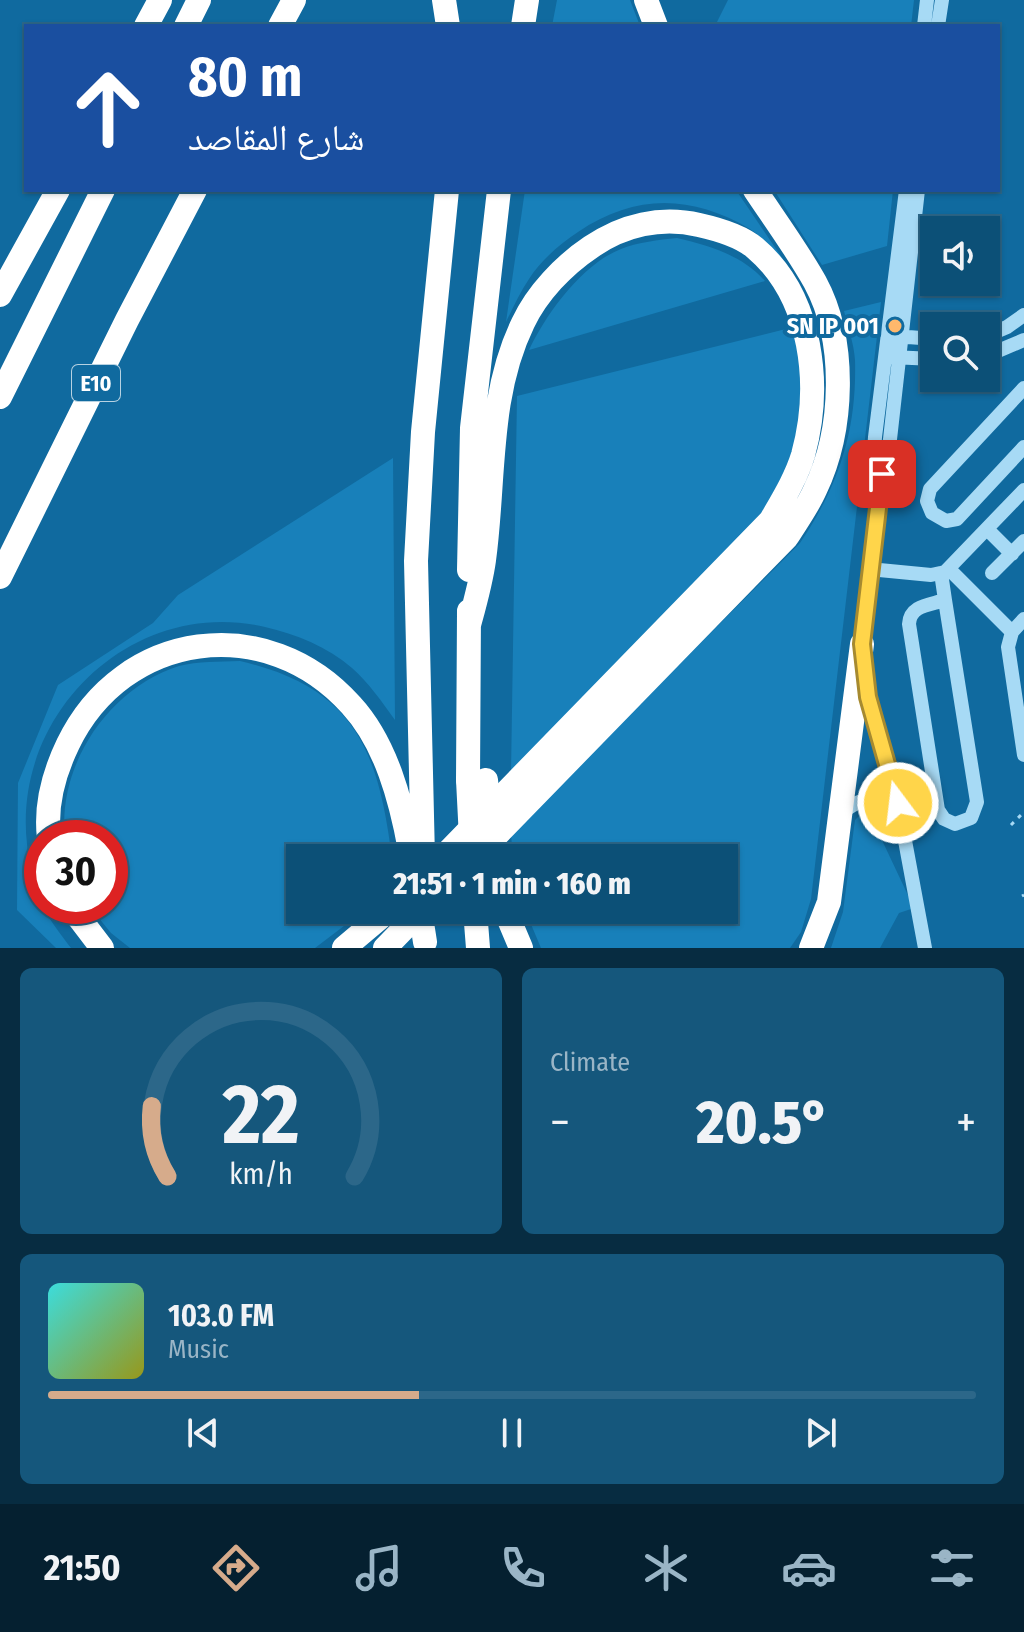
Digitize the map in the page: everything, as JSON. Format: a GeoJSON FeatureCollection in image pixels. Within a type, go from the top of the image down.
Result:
{"type":"FeatureCollection","features":[{"type":"Feature","properties":{"kind":"highway"},"geometry":{"type":"LineString","coordinates":[[147,24],[160,0]]}},
{"type":"Feature","properties":{"kind":"highway"},"geometry":{"type":"LineString","coordinates":[[187,24],[199,0]]}},
{"type":"Feature","properties":{"kind":"highway"},"geometry":{"type":"LineString","coordinates":[[281,24],[294,0]]}},
{"type":"Feature","properties":{"kind":"highway"},"geometry":{"type":"LineString","coordinates":[[444,0],[448,24]]}},
{"type":"Feature","properties":{"kind":"highway"},"geometry":{"type":"LineString","coordinates":[[523,24],[527,0]]}},
{"type":"Feature","properties":{"kind":"highway"},"geometry":{"type":"LineString","coordinates":[[646,0],[655,24]]}},
{"type":"Feature","properties":{"kind":"highway"},"geometry":{"type":"LineString","coordinates":[[0,295],[57,192]]}},
{"type":"Feature","properties":{"kind":"highway"},"geometry":{"type":"LineString","coordinates":[[0,397],[102,192]]}},
{"type":"Feature","properties":{"kind":"highway","name":"E10"},"geometry":{"type":"LineString","coordinates":[[0,577],[194,192]]}},
{"type":"Feature","properties":{"kind":"highway"},"geometry":{"type":"LineString","coordinates":[[423,844],[416,561],[423,432],[447,192]]}},
{"type":"Feature","properties":{"kind":"highway"},"geometry":{"type":"LineString","coordinates":[[474,844],[480,731],[469,691],[469,625],[484,427],[482,326],[499,192]]}},
{"type":"Feature","properties":{"kind":"highway"},"geometry":{"type":"LineString","coordinates":[[487,844],[787,537],[816,488],[833,437],[838,395],[830,320],[816,284],[756,192]]}},
{"type":"Feature","properties":{"kind":"highway"},"geometry":{"type":"LineString","coordinates":[[456,844],[771,520],[789,489],[802,456],[808,427],[810,355],[805,326],[778,272],[752,246],[715,229],[678,220],[644,224],[611,233],[578,256],[552,281],[524,320],[484,427]]}},
{"type":"Feature","properties":{"kind":"highway"},"geometry":{"type":"LineString","coordinates":[[811,948],[829,902],[862,644]]}},
{"type":"Feature","properties":{"kind":"highway"},"geometry":{"type":"LineString","coordinates":[[47,820],[51,790],[62,757],[77,725],[96,700],[122,677],[148,661],[176,650],[242,645],[275,652],[309,668],[353,707],[372,732],[394,787],[409,844]]}},
{"type":"Feature","properties":{"kind":"highway"},"geometry":{"type":"LineString","coordinates":[[477,780],[491,844]]}},
{"type":"Feature","properties":{"kind":"highway"},"geometry":{"type":"LineString","coordinates":[[84,924],[102,948]]}},
{"type":"Feature","properties":{"kind":"highway"},"geometry":{"type":"LineString","coordinates":[[344,948],[372,924]]}},
{"type":"Feature","properties":{"kind":"highway"},"geometry":{"type":"LineString","coordinates":[[385,948],[408,924]]}},
{"type":"Feature","properties":{"kind":"highway"},"geometry":{"type":"LineString","coordinates":[[424,924],[426,945]]}},
{"type":"Feature","properties":{"kind":"highway"},"geometry":{"type":"LineString","coordinates":[[476,924],[478,948]]}},
{"type":"Feature","properties":{"kind":"highway"},"geometry":{"type":"LineString","coordinates":[[511,924],[521,948]]}},
{"type":"Feature","properties":{"kind":"street"},"geometry":{"type":"LineString","coordinates":[[924,24],[927,0]]}},
{"type":"Feature","properties":{"kind":"street"},"geometry":{"type":"LineString","coordinates":[[938,24],[942,0]]}},
{"type":"Feature","properties":{"kind":"street"},"geometry":{"type":"LineString","coordinates":[[906,192],[893,357],[879,394],[873,465],[874,472],[880,477],[862,644],[868,697],[898,803],[925,948]]}},
{"type":"Feature","properties":{"kind":"street"},"geometry":{"type":"LineString","coordinates":[[899,298],[918,192]]}},
{"type":"Feature","properties":{"kind":"street"},"geometry":{"type":"LineString","coordinates":[[1000,330],[1024,315]]}},
{"type":"Feature","properties":{"kind":"street"},"geometry":{"type":"LineString","coordinates":[[895,336],[920,338]]}},
{"type":"Feature","properties":{"kind":"street"},"geometry":{"type":"LineString","coordinates":[[1000,350],[1024,340]]}},
{"type":"Feature","properties":{"kind":"street"},"geometry":{"type":"LineString","coordinates":[[893,357],[920,358]]}},
{"type":"Feature","properties":{"kind":"street"},"geometry":{"type":"LineString","coordinates":[[1024,388],[930,489],[927,501],[936,517],[951,520],[961,514],[1024,447]]}},
{"type":"Feature","properties":{"kind":"street"},"geometry":{"type":"LineString","coordinates":[[869,569],[931,575],[945,571],[1024,490]]}},
{"type":"Feature","properties":{"kind":"street"},"geometry":{"type":"LineString","coordinates":[[961,514],[1012,554]]}},
{"type":"Feature","properties":{"kind":"street"},"geometry":{"type":"LineString","coordinates":[[992,573],[1024,541]]}},
{"type":"Feature","properties":{"kind":"street"},"geometry":{"type":"LineString","coordinates":[[945,571],[945,600],[977,802],[971,818],[955,824],[944,819],[938,810],[909,624],[910,615],[917,608],[945,600]]}},
{"type":"Feature","properties":{"kind":"street"},"geometry":{"type":"LineString","coordinates":[[945,571],[1012,632]]}},
{"type":"Feature","properties":{"kind":"street"},"geometry":{"type":"LineString","coordinates":[[1024,619],[1012,632],[1008,647],[1024,755]]}},
{"type":"Feature","properties":{"kind":"street"},"geometry":{"type":"LineString","coordinates":[[838,816],[859,801],[885,799],[898,803]]}},
{"type":"Feature","properties":{"kind":"path"},"geometry":{"type":"LineString","coordinates":[[1011,825],[1024,812]]}},
{"type":"Feature","properties":{"kind":"shaded area"},"geometry":{"type":"Polygon","coordinates":[[[557,0],[630,0],[639,24],[552,24],[557,0]]]}},
{"type":"Feature","properties":{"kind":"shaded area"},"geometry":{"type":"Polygon","coordinates":[[[728,0],[914,0],[911,24],[716,24],[728,0]]]}},
{"type":"Feature","properties":{"kind":"shaded area"},"geometry":{"type":"Polygon","coordinates":[[[525,192],[737,192],[789,268],[755,233],[728,218],[684,205],[642,205],[599,220],[557,247],[534,272],[506,322],[525,192]]]}},
{"type":"Feature","properties":{"kind":"shaded area"},"geometry":{"type":"Polygon","coordinates":[[[775,192],[893,192],[887,246],[822,265],[775,192]]]}},
{"type":"Feature","properties":{"kind":"shaded area"},"geometry":{"type":"Polygon","coordinates":[[[677,238],[736,258],[765,281],[529,350],[555,306],[593,266],[621,249],[677,238]]]}},
{"type":"Feature","properties":{"kind":"shaded area"},"geometry":{"type":"Polygon","coordinates":[[[881,302],[811,899],[801,932],[790,948],[541,948],[531,924],[738,924],[738,844],[512,844],[511,834],[800,543],[835,478],[849,433],[855,360],[844,311],[881,302]]]}},
{"type":"Feature","properties":{"kind":"shaded area"},"geometry":{"type":"Polygon","coordinates":[[[798,326],[805,356],[795,454],[762,513],[511,773],[517,396],[798,326]]]}},
{"type":"Feature","properties":{"kind":"shaded area"},"geometry":{"type":"Polygon","coordinates":[[[393,458],[395,720],[364,680],[343,660],[311,642],[277,630],[217,622],[170,629],[128,647],[91,674],[61,709],[39,750],[28,796],[28,820],[24,820],[24,917],[17,910],[18,783],[58,685],[153,623],[178,595],[393,458]]]}},
{"type":"Feature","properties":{"kind":"shaded area"},"geometry":{"type":"Polygon","coordinates":[[[240,661],[279,673],[310,688],[335,707],[354,729],[368,755],[379,785],[390,844],[286,844],[286,924],[347,924],[315,948],[130,948],[104,924],[128,924],[128,820],[65,820],[70,783],[79,757],[110,711],[131,692],[179,666],[240,661]]]}},
{"type":"Feature","properties":{"kind":"shaded area"},"geometry":{"type":"Polygon","coordinates":[[[866,809],[882,812],[891,830],[880,836],[914,908],[899,913],[880,948],[831,948],[843,912],[855,820],[866,809]]]}},
{"type":"Feature","properties":{"kind":"shaded area"},"geometry":{"type":"Polygon","coordinates":[[[31,924],[54,924],[71,948],[56,948],[31,924]]]}},
{"type":"Feature","properties":{"kind":"place","name":"SN IP 001"},"geometry":{"type":"Point","coordinates":[895,326]}},
{"type":"Feature","properties":{"kind":"route"},"geometry":{"type":"LineString","coordinates":[[882,474],[862,644],[868,697],[898,803]]}}]}
